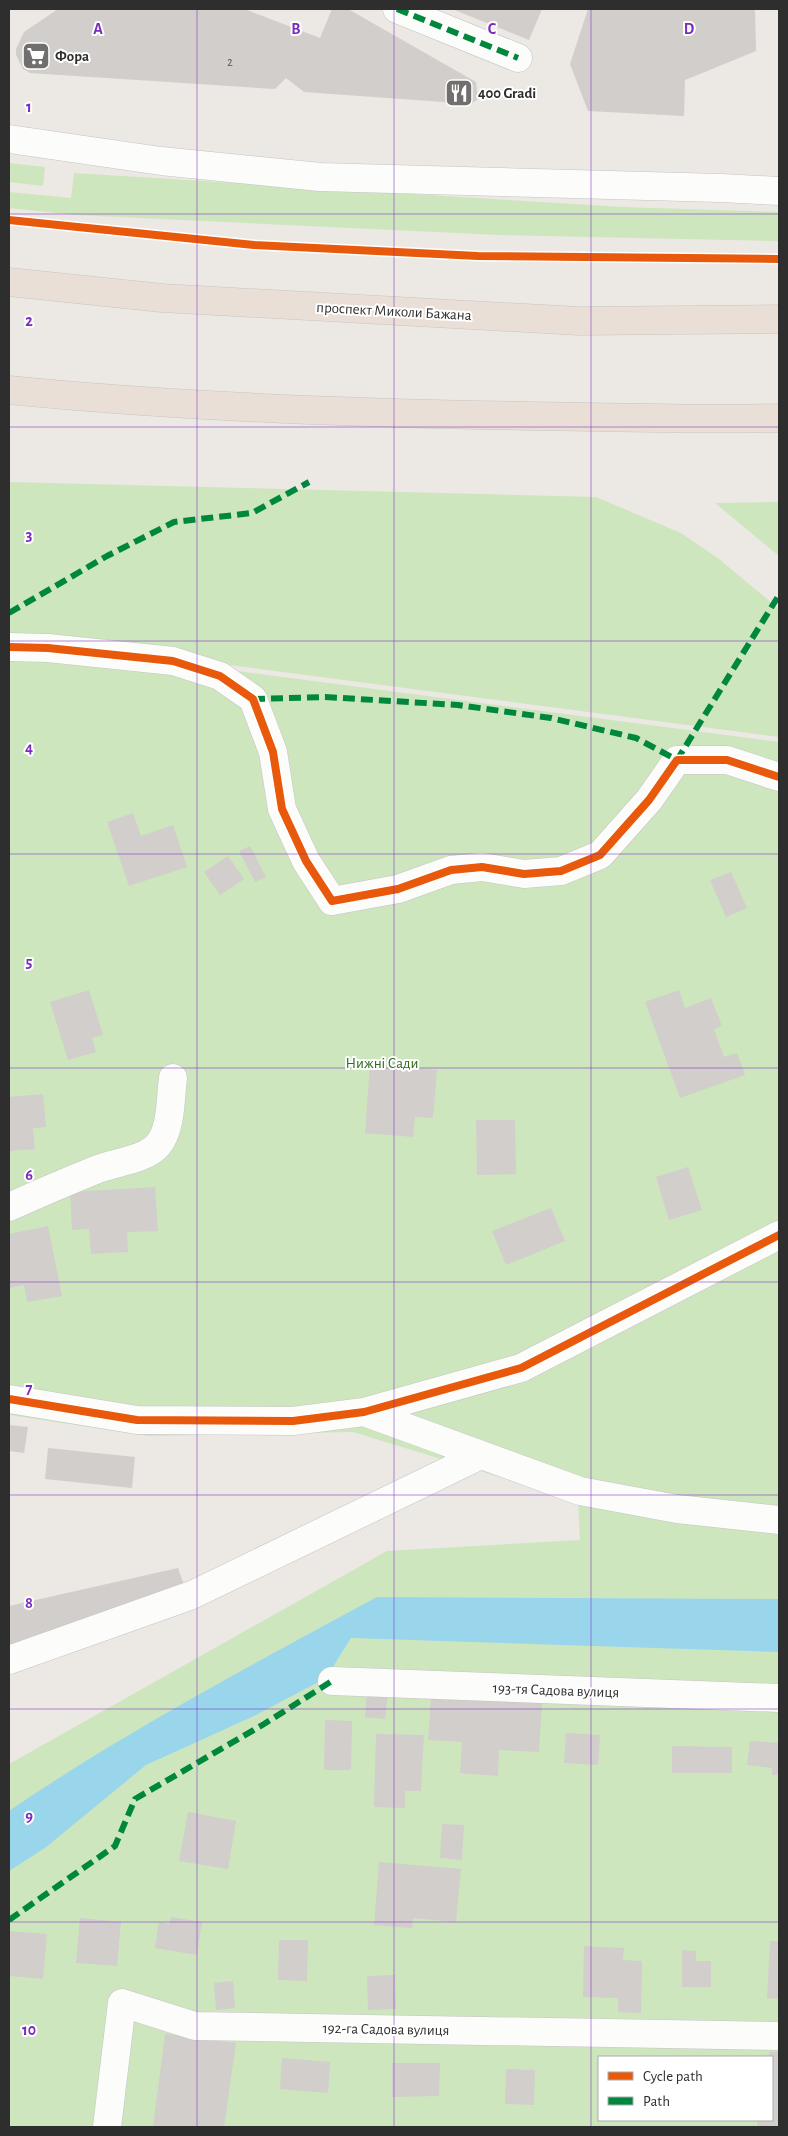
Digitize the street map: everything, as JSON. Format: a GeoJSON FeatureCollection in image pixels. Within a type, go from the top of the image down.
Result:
{"type":"FeatureCollection","features":[{"type":"Feature","properties":{"kind":"highway","name":"проспект Миколи Бажана"},"geometry":{"type":"LineString","coordinates":[[9,282],[162,298],[579,321],[779,318]]}},
{"type":"Feature","properties":{"kind":"highway"},"geometry":{"type":"LineString","coordinates":[[9,390],[328,411],[779,418]]}},
{"type":"Feature","properties":{"kind":"street"},"geometry":{"type":"LineString","coordinates":[[397,9],[518,58]]}},
{"type":"Feature","properties":{"kind":"street"},"geometry":{"type":"LineString","coordinates":[[9,139],[161,161],[320,177],[779,191]]}},
{"type":"Feature","properties":{"kind":"street"},"geometry":{"type":"LineString","coordinates":[[9,647],[48,648],[174,661],[220,676],[253,699],[273,752],[282,809],[306,861],[332,901],[398,888],[450,870],[482,867],[524,874],[561,871],[600,855],[649,800],[677,760],[727,760],[779,777]]}},
{"type":"Feature","properties":{"kind":"street"},"geometry":{"type":"LineString","coordinates":[[9,1207],[100,1168],[144,1154],[157,1146],[165,1134],[168,1124],[173,1078]]}},
{"type":"Feature","properties":{"kind":"street"},"geometry":{"type":"LineString","coordinates":[[9,1399],[136,1420],[293,1420],[364,1412],[521,1368],[779,1235]]}},
{"type":"Feature","properties":{"kind":"street"},"geometry":{"type":"LineString","coordinates":[[364,1412],[580,1491],[677,1509],[779,1520]]}},
{"type":"Feature","properties":{"kind":"street"},"geometry":{"type":"LineString","coordinates":[[9,1660],[192,1595],[481,1455]]}},
{"type":"Feature","properties":{"kind":"street","name":"193-тя Садова вулиця"},"geometry":{"type":"LineString","coordinates":[[332,1681],[779,1698]]}},
{"type":"Feature","properties":{"kind":"street","name":"192-га Садова вулиця"},"geometry":{"type":"LineString","coordinates":[[107,2127],[122,2003],[195,2026],[779,2036]]}},
{"type":"Feature","properties":{"kind":"green space"},"geometry":{"type":"Polygon","coordinates":[[[9,163],[45,167],[43,186],[9,182],[9,163]]]}},
{"type":"Feature","properties":{"kind":"green space"},"geometry":{"type":"Polygon","coordinates":[[[74,173],[623,207],[779,212],[779,241],[499,235],[76,215],[9,208],[9,192],[71,198],[74,173]]]}},
{"type":"Feature","properties":{"kind":"green space"},"geometry":{"type":"Polygon","coordinates":[[[9,482],[596,497],[681,533],[719,559],[779,609],[779,737],[9,636],[9,482]]]}},
{"type":"Feature","properties":{"kind":"green space"},"geometry":{"type":"Polygon","coordinates":[[[779,502],[779,556],[715,503],[779,502]]]}},
{"type":"Feature","properties":{"kind":"green space","name":"Нижні Сади"},"geometry":{"type":"Polygon","coordinates":[[[9,641],[779,742],[779,2127],[9,2127],[9,1764],[387,1551],[580,1540],[578,1501],[353,1432],[149,1436],[9,1415],[9,641]]]}},
{"type":"Feature","properties":{"kind":"water"},"geometry":{"type":"Polygon","coordinates":[[[377,1597],[779,1599],[779,1652],[351,1638],[326,1678],[254,1716],[146,1765],[45,1848],[9,1871],[9,1811],[98,1753],[144,1726],[377,1597]]]}},
{"type":"Feature","properties":{"kind":"building"},"geometry":{"type":"Polygon","coordinates":[[[58,9],[244,9],[320,38],[332,9],[348,9],[476,82],[478,99],[471,104],[304,92],[286,78],[275,89],[30,73],[23,69],[16,55],[16,49],[24,32],[58,9]]]}},
{"type":"Feature","properties":{"kind":"building"},"geometry":{"type":"Polygon","coordinates":[[[452,9],[542,9],[529,40],[452,9]]]}},
{"type":"Feature","properties":{"kind":"building"},"geometry":{"type":"Polygon","coordinates":[[[588,9],[755,9],[756,51],[685,80],[684,116],[588,111],[570,64],[588,9]]]}},
{"type":"Feature","properties":{"kind":"building"},"geometry":{"type":"Polygon","coordinates":[[[133,813],[141,836],[173,825],[187,867],[129,886],[107,822],[133,813]]]}},
{"type":"Feature","properties":{"kind":"building"},"geometry":{"type":"Polygon","coordinates":[[[250,846],[266,877],[255,882],[239,851],[250,846]]]}},
{"type":"Feature","properties":{"kind":"building"},"geometry":{"type":"Polygon","coordinates":[[[228,856],[244,879],[220,895],[204,872],[228,856]]]}},
{"type":"Feature","properties":{"kind":"building"},"geometry":{"type":"Polygon","coordinates":[[[731,872],[747,908],[726,917],[710,880],[731,872]]]}},
{"type":"Feature","properties":{"kind":"building"},"geometry":{"type":"Polygon","coordinates":[[[89,990],[103,1035],[92,1038],[96,1052],[68,1060],[50,1002],[89,990]]]}},
{"type":"Feature","properties":{"kind":"building"},"geometry":{"type":"Polygon","coordinates":[[[679,990],[685,1008],[711,998],[722,1026],[714,1029],[724,1057],[737,1053],[745,1075],[680,1098],[645,1002],[679,990]]]}},
{"type":"Feature","properties":{"kind":"building"},"geometry":{"type":"Polygon","coordinates":[[[370,1064],[437,1070],[433,1118],[415,1117],[413,1137],[365,1133],[370,1064]]]}},
{"type":"Feature","properties":{"kind":"building"},"geometry":{"type":"Polygon","coordinates":[[[43,1094],[46,1127],[33,1128],[35,1149],[9,1151],[9,1097],[43,1094]]]}},
{"type":"Feature","properties":{"kind":"building"},"geometry":{"type":"Polygon","coordinates":[[[476,1120],[515,1120],[516,1174],[477,1175],[476,1120]]]}},
{"type":"Feature","properties":{"kind":"building"},"geometry":{"type":"Polygon","coordinates":[[[688,1167],[702,1210],[669,1220],[656,1177],[688,1167]]]}},
{"type":"Feature","properties":{"kind":"building"},"geometry":{"type":"Polygon","coordinates":[[[155,1187],[158,1231],[127,1232],[128,1252],[91,1254],[89,1229],[72,1230],[70,1192],[155,1187]]]}},
{"type":"Feature","properties":{"kind":"building"},"geometry":{"type":"Polygon","coordinates":[[[551,1208],[565,1241],[506,1265],[492,1231],[551,1208]]]}},
{"type":"Feature","properties":{"kind":"building"},"geometry":{"type":"Polygon","coordinates":[[[48,1226],[62,1296],[27,1302],[24,1285],[9,1288],[9,1234],[48,1226]]]}},
{"type":"Feature","properties":{"kind":"building"},"geometry":{"type":"Polygon","coordinates":[[[9,1425],[28,1427],[24,1453],[9,1451],[9,1425]]]}},
{"type":"Feature","properties":{"kind":"building"},"geometry":{"type":"Polygon","coordinates":[[[48,1448],[135,1457],[132,1488],[45,1479],[48,1448]]]}},
{"type":"Feature","properties":{"kind":"building"},"geometry":{"type":"Polygon","coordinates":[[[178,1568],[186,1591],[9,1655],[9,1606],[178,1568]]]}},
{"type":"Feature","properties":{"kind":"building"},"geometry":{"type":"Polygon","coordinates":[[[367,1691],[388,1692],[385,1719],[365,1717],[367,1691]]]}},
{"type":"Feature","properties":{"kind":"building"},"geometry":{"type":"Polygon","coordinates":[[[431,1697],[542,1703],[539,1752],[499,1750],[498,1776],[460,1773],[462,1742],[428,1740],[431,1697]]]}},
{"type":"Feature","properties":{"kind":"building"},"geometry":{"type":"Polygon","coordinates":[[[325,1720],[352,1721],[351,1770],[324,1770],[325,1720]]]}},
{"type":"Feature","properties":{"kind":"building"},"geometry":{"type":"Polygon","coordinates":[[[566,1733],[600,1735],[598,1765],[564,1763],[566,1733]]]}},
{"type":"Feature","properties":{"kind":"building"},"geometry":{"type":"Polygon","coordinates":[[[376,1734],[424,1735],[421,1791],[405,1791],[405,1808],[374,1807],[376,1734]]]}},
{"type":"Feature","properties":{"kind":"building"},"geometry":{"type":"Polygon","coordinates":[[[750,1741],[779,1743],[779,1775],[772,1775],[772,1768],[747,1765],[750,1741]]]}},
{"type":"Feature","properties":{"kind":"building"},"geometry":{"type":"Polygon","coordinates":[[[672,1746],[732,1747],[732,1773],[672,1773],[672,1746]]]}},
{"type":"Feature","properties":{"kind":"building"},"geometry":{"type":"Polygon","coordinates":[[[188,1812],[236,1821],[228,1869],[179,1861],[188,1812]]]}},
{"type":"Feature","properties":{"kind":"building"},"geometry":{"type":"Polygon","coordinates":[[[442,1824],[464,1825],[462,1860],[440,1858],[442,1824]]]}},
{"type":"Feature","properties":{"kind":"building"},"geometry":{"type":"Polygon","coordinates":[[[379,1862],[461,1869],[456,1922],[413,1918],[412,1928],[374,1925],[379,1862]]]}},
{"type":"Feature","properties":{"kind":"building"},"geometry":{"type":"Polygon","coordinates":[[[171,1917],[202,1922],[197,1955],[155,1948],[159,1922],[169,1924],[171,1917]]]}},
{"type":"Feature","properties":{"kind":"building"},"geometry":{"type":"Polygon","coordinates":[[[80,1918],[121,1922],[117,1966],[76,1963],[80,1918]]]}},
{"type":"Feature","properties":{"kind":"building"},"geometry":{"type":"Polygon","coordinates":[[[9,1931],[47,1934],[43,1979],[9,1976],[9,1931]]]}},
{"type":"Feature","properties":{"kind":"building"},"geometry":{"type":"Polygon","coordinates":[[[279,1940],[308,1940],[307,1981],[278,1980],[279,1940]]]}},
{"type":"Feature","properties":{"kind":"building"},"geometry":{"type":"Polygon","coordinates":[[[770,1941],[779,1941],[779,1999],[767,1998],[770,1941]]]}},
{"type":"Feature","properties":{"kind":"building"},"geometry":{"type":"Polygon","coordinates":[[[584,1946],[624,1948],[623,1960],[642,1961],[641,2013],[618,2012],[618,1998],[583,1997],[584,1946]]]}},
{"type":"Feature","properties":{"kind":"building"},"geometry":{"type":"Polygon","coordinates":[[[682,1950],[696,1951],[696,1961],[711,1961],[711,1987],[682,1987],[682,1950]]]}},
{"type":"Feature","properties":{"kind":"building"},"geometry":{"type":"Polygon","coordinates":[[[395,1975],[396,2009],[368,2010],[367,1976],[395,1975]]]}},
{"type":"Feature","properties":{"kind":"building"},"geometry":{"type":"Polygon","coordinates":[[[233,1981],[235,2008],[216,2010],[214,1983],[233,1981]]]}},
{"type":"Feature","properties":{"kind":"building"},"geometry":{"type":"Polygon","coordinates":[[[165,2034],[236,2043],[224,2127],[153,2127],[165,2034]]]}},
{"type":"Feature","properties":{"kind":"building"},"geometry":{"type":"Polygon","coordinates":[[[769,2052],[779,2052],[779,2127],[757,2127],[757,2121],[773,2121],[773,2056],[769,2056],[769,2052]]]}},
{"type":"Feature","properties":{"kind":"building"},"geometry":{"type":"Polygon","coordinates":[[[282,2058],[330,2062],[328,2093],[280,2089],[282,2058]]]}},
{"type":"Feature","properties":{"kind":"building"},"geometry":{"type":"Polygon","coordinates":[[[392,2063],[440,2063],[439,2096],[392,2097],[392,2063]]]}},
{"type":"Feature","properties":{"kind":"building"},"geometry":{"type":"Polygon","coordinates":[[[506,2069],[535,2070],[534,2105],[505,2104],[506,2069]]]}},
{"type":"Feature","properties":{"kind":"marked path"},"geometry":{"type":"LineString","coordinates":[[397,9],[518,58]]}},
{"type":"Feature","properties":{"kind":"marked path"},"geometry":{"type":"LineString","coordinates":[[9,613],[107,556],[174,522],[252,513],[309,482]]}},
{"type":"Feature","properties":{"kind":"marked path"},"geometry":{"type":"LineString","coordinates":[[253,699],[325,697],[458,705],[551,718],[636,738],[677,760],[779,595]]}},
{"type":"Feature","properties":{"kind":"marked path"},"geometry":{"type":"LineString","coordinates":[[9,1920],[115,1846],[135,1799],[264,1724],[332,1681]]}},
{"type":"Feature","properties":{"kind":"cycle path"},"geometry":{"type":"LineString","coordinates":[[9,220],[254,245],[478,256],[779,259]]}},
{"type":"Feature","properties":{"kind":"cycle path"},"geometry":{"type":"LineString","coordinates":[[9,647],[48,648],[173,661],[220,676],[253,699],[273,752],[282,809],[306,861],[332,901],[398,889],[451,870],[482,867],[524,874],[561,871],[600,855],[649,800],[677,760],[727,760],[779,777]]}},
{"type":"Feature","properties":{"kind":"cycle path"},"geometry":{"type":"LineString","coordinates":[[9,1399],[137,1420],[293,1421],[364,1412],[521,1368],[779,1235]]}},
{"type":"Feature","properties":{"kind":"place","name":"Фора"},"geometry":{"type":"Point","coordinates":[36,56]}},
{"type":"Feature","properties":{"kind":"place","name":"400 Gradi"},"geometry":{"type":"Point","coordinates":[459,93]}}]}
